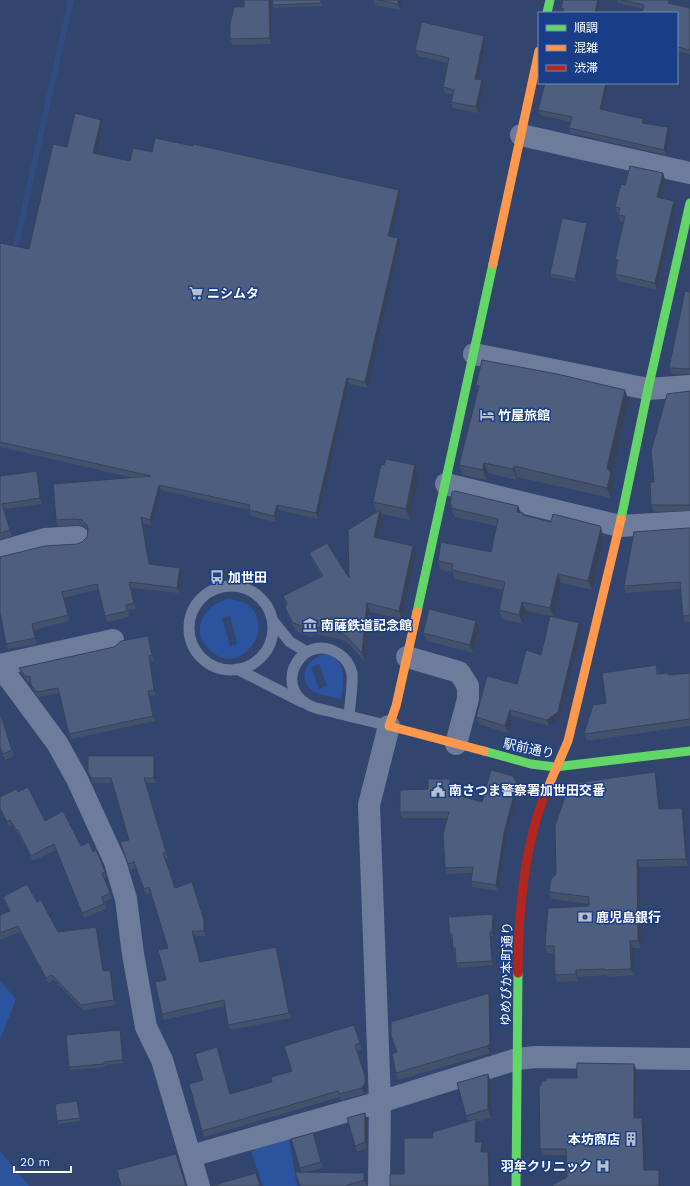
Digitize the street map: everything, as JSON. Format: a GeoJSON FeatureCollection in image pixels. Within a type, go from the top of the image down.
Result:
{"type":"FeatureCollection","features":[{"type":"Feature","properties":{"kind":"street"},"geometry":{"type":"LineString","coordinates":[[547,12],[550,0]]}},
{"type":"Feature","properties":{"kind":"street"},"geometry":{"type":"LineString","coordinates":[[379,1186],[380,1102],[369,805],[407,657],[446,484],[538,56]]}},
{"type":"Feature","properties":{"kind":"street"},"geometry":{"type":"LineString","coordinates":[[521,135],[690,173]]}},
{"type":"Feature","properties":{"kind":"street","name":"ゆめぴか本町通り"},"geometry":{"type":"LineString","coordinates":[[516,1186],[518,958],[525,875],[536,816],[555,768],[568,741],[620,526],[648,388],[690,203]]}},
{"type":"Feature","properties":{"kind":"street"},"geometry":{"type":"LineString","coordinates":[[474,354],[648,388],[690,386]]}},
{"type":"Feature","properties":{"kind":"street"},"geometry":{"type":"LineString","coordinates":[[446,484],[620,526],[690,522]]}},
{"type":"Feature","properties":{"kind":"street"},"geometry":{"type":"LineString","coordinates":[[0,552],[45,539],[78,537]]}},
{"type":"Feature","properties":{"kind":"street"},"geometry":{"type":"LineString","coordinates":[[113,640],[0,665],[57,743],[77,778],[115,862],[126,899],[133,954],[146,1027],[162,1060],[199,1186]]}},
{"type":"Feature","properties":{"kind":"street"},"geometry":{"type":"LineString","coordinates":[[407,657],[459,672],[468,686],[468,699],[456,744]]}},
{"type":"Feature","properties":{"kind":"street","name":"駅前通り"},"geometry":{"type":"LineString","coordinates":[[389,726],[531,764],[555,768],[690,752]]}},
{"type":"Feature","properties":{"kind":"street"},"geometry":{"type":"LineString","coordinates":[[191,1156],[380,1102],[517,1059],[536,1057],[690,1060]]}},
{"type":"Feature","properties":{"kind":"lane"},"geometry":{"type":"LineString","coordinates":[[234,586],[248,589],[260,597],[269,608],[273,621],[273,634],[269,647],[260,658],[250,665],[237,669],[223,669],[210,663],[199,654],[192,642],[189,629],[191,615],[198,602],[208,593],[220,587],[234,586]]}},
{"type":"Feature","properties":{"kind":"lane"},"geometry":{"type":"LineString","coordinates":[[273,621],[290,642],[307,652]]}},
{"type":"Feature","properties":{"kind":"lane"},"geometry":{"type":"LineString","coordinates":[[306,704],[296,695],[292,685],[294,666],[299,658],[307,652],[316,648],[326,648],[343,656],[349,664],[352,673],[349,716]]}},
{"type":"Feature","properties":{"kind":"lane"},"geometry":{"type":"LineString","coordinates":[[237,669],[306,704],[389,726]]}},
{"type":"Feature","properties":{"kind":"shaded area"},"geometry":{"type":"Polygon","coordinates":[[[228,599],[247,605],[256,615],[259,628],[255,641],[246,652],[234,658],[221,657],[207,647],[202,640],[200,632],[200,625],[207,611],[220,602],[228,599]],[[230,616],[222,618],[230,646],[237,644],[230,616]]]}},
{"type":"Feature","properties":{"kind":"shaded area"},"geometry":{"type":"Polygon","coordinates":[[[327,654],[334,657],[341,667],[343,673],[343,686],[341,699],[321,695],[311,690],[307,685],[305,673],[307,668],[315,658],[327,654]],[[319,664],[311,667],[319,689],[327,686],[319,664]]]}},
{"type":"Feature","properties":{"kind":"shaded area"},"geometry":{"type":"Polygon","coordinates":[[[0,981],[16,999],[0,1040],[0,981]]]}},
{"type":"Feature","properties":{"kind":"shaded area"},"geometry":{"type":"Polygon","coordinates":[[[289,1139],[297,1186],[263,1186],[251,1151],[289,1139]]]}},
{"type":"Feature","properties":{"kind":"shaded area"},"geometry":{"type":"Polygon","coordinates":[[[0,1151],[29,1186],[0,1186],[0,1151]]]}},
{"type":"Feature","properties":{"kind":"building"},"geometry":{"type":"Polygon","coordinates":[[[244,0],[269,0],[270,38],[230,39],[230,24],[234,7],[244,7],[244,0]]]}},
{"type":"Feature","properties":{"kind":"building"},"geometry":{"type":"Polygon","coordinates":[[[272,0],[321,0],[321,3],[273,5],[272,0]]]}},
{"type":"Feature","properties":{"kind":"building"},"geometry":{"type":"Polygon","coordinates":[[[378,0],[398,0],[398,4],[378,0]]]}},
{"type":"Feature","properties":{"kind":"building"},"geometry":{"type":"Polygon","coordinates":[[[563,0],[598,0],[595,12],[563,12],[564,9],[561,8],[563,0]]]}},
{"type":"Feature","properties":{"kind":"building"},"geometry":{"type":"Polygon","coordinates":[[[621,0],[669,0],[668,3],[690,8],[690,50],[678,47],[678,12],[642,12],[644,5],[621,0]]]}},
{"type":"Feature","properties":{"kind":"building"},"geometry":{"type":"Polygon","coordinates":[[[422,22],[484,36],[475,79],[482,80],[476,107],[451,102],[454,90],[443,87],[449,58],[415,50],[422,22]]]}},
{"type":"Feature","properties":{"kind":"building"},"geometry":{"type":"Polygon","coordinates":[[[545,84],[606,84],[600,109],[643,119],[642,123],[668,127],[664,150],[569,128],[572,117],[538,110],[545,84]]]}},
{"type":"Feature","properties":{"kind":"building","name":"ニシムタ"},"geometry":{"type":"Polygon","coordinates":[[[75,113],[101,120],[93,153],[130,161],[133,148],[152,152],[155,138],[193,146],[193,144],[399,190],[388,236],[398,238],[365,382],[347,378],[316,513],[277,505],[274,516],[249,510],[250,505],[159,485],[150,520],[141,517],[149,564],[180,568],[177,588],[129,582],[134,603],[126,605],[127,611],[105,616],[97,584],[62,592],[68,615],[32,624],[35,638],[6,644],[0,613],[0,557],[45,546],[77,544],[82,542],[87,537],[87,525],[82,520],[56,520],[53,484],[151,476],[0,442],[0,243],[29,249],[53,144],[67,147],[75,113]]]}},
{"type":"Feature","properties":{"kind":"building"},"geometry":{"type":"Polygon","coordinates":[[[630,166],[663,173],[657,197],[674,201],[655,283],[615,274],[618,260],[615,260],[625,216],[618,215],[620,208],[615,207],[621,184],[625,185],[630,166]]]}},
{"type":"Feature","properties":{"kind":"building"},"geometry":{"type":"Polygon","coordinates":[[[562,218],[587,223],[575,279],[550,274],[562,218]]]}},
{"type":"Feature","properties":{"kind":"building"},"geometry":{"type":"Polygon","coordinates":[[[685,291],[690,292],[690,369],[669,368],[685,291]]]}},
{"type":"Feature","properties":{"kind":"building"},"geometry":{"type":"Polygon","coordinates":[[[482,360],[557,374],[625,390],[607,468],[611,473],[607,488],[514,466],[513,469],[484,463],[483,470],[459,465],[479,386],[476,385],[482,360]]]}},
{"type":"Feature","properties":{"kind":"building"},"geometry":{"type":"Polygon","coordinates":[[[690,391],[690,505],[651,505],[650,482],[654,482],[651,451],[667,394],[690,391]]]}},
{"type":"Feature","properties":{"kind":"building"},"geometry":{"type":"Polygon","coordinates":[[[386,459],[415,465],[406,509],[373,502],[381,464],[384,465],[386,459]]]}},
{"type":"Feature","properties":{"kind":"building"},"geometry":{"type":"Polygon","coordinates":[[[37,471],[40,498],[2,504],[10,530],[0,533],[0,476],[37,471]]]}},
{"type":"Feature","properties":{"kind":"building"},"geometry":{"type":"Polygon","coordinates":[[[455,491],[518,506],[517,512],[523,513],[523,515],[551,522],[553,514],[600,526],[601,528],[588,581],[558,574],[550,608],[522,602],[519,615],[499,610],[505,582],[452,570],[453,564],[438,561],[441,542],[491,552],[498,519],[451,508],[452,492],[455,491]]]}},
{"type":"Feature","properties":{"kind":"building"},"geometry":{"type":"Polygon","coordinates":[[[380,510],[374,537],[413,546],[399,611],[367,603],[362,653],[346,636],[337,631],[312,626],[308,628],[293,623],[285,608],[287,603],[283,596],[323,576],[309,553],[327,543],[349,578],[348,530],[380,510]]]}},
{"type":"Feature","properties":{"kind":"building"},"geometry":{"type":"Polygon","coordinates":[[[690,528],[690,615],[683,616],[680,582],[624,586],[634,532],[690,528]]]}},
{"type":"Feature","properties":{"kind":"building"},"geometry":{"type":"Polygon","coordinates":[[[429,609],[476,621],[470,645],[423,633],[429,609]]]}},
{"type":"Feature","properties":{"kind":"building"},"geometry":{"type":"Polygon","coordinates":[[[550,616],[579,623],[558,712],[547,720],[510,710],[505,726],[476,717],[487,676],[517,684],[526,650],[541,655],[550,616]]]}},
{"type":"Feature","properties":{"kind":"building"},"geometry":{"type":"Polygon","coordinates":[[[148,636],[152,655],[149,656],[154,690],[148,691],[153,716],[69,734],[58,688],[37,692],[31,685],[30,676],[26,677],[19,668],[114,647],[121,641],[148,636]]]}},
{"type":"Feature","properties":{"kind":"building"},"geometry":{"type":"Polygon","coordinates":[[[656,665],[657,674],[668,673],[669,675],[690,673],[690,719],[584,734],[593,705],[606,703],[602,673],[656,665]]]}},
{"type":"Feature","properties":{"kind":"building"},"geometry":{"type":"Polygon","coordinates":[[[0,712],[12,750],[3,754],[0,747],[0,712]]]}},
{"type":"Feature","properties":{"kind":"building"},"geometry":{"type":"Polygon","coordinates":[[[88,756],[154,756],[154,778],[144,778],[166,852],[163,853],[175,888],[192,882],[204,920],[204,931],[192,931],[200,962],[276,947],[289,1013],[228,1025],[224,1000],[162,1014],[155,982],[166,980],[158,950],[168,948],[149,887],[144,889],[134,862],[128,864],[120,842],[129,840],[111,778],[91,778],[88,772],[88,756]]]}},
{"type":"Feature","properties":{"kind":"building"},"geometry":{"type":"Polygon","coordinates":[[[491,770],[513,776],[517,783],[504,833],[496,885],[471,881],[473,867],[445,868],[443,834],[449,812],[400,812],[400,790],[428,789],[428,779],[450,779],[450,793],[482,802],[491,770]]]}},
{"type":"Feature","properties":{"kind":"building"},"geometry":{"type":"Polygon","coordinates":[[[655,772],[659,809],[682,808],[686,859],[637,860],[638,941],[630,941],[631,969],[576,970],[576,974],[555,975],[554,946],[545,946],[548,908],[589,906],[589,897],[549,892],[551,879],[556,874],[555,826],[568,788],[575,783],[655,772]]]}},
{"type":"Feature","properties":{"kind":"building"},"geometry":{"type":"Polygon","coordinates":[[[28,787],[45,821],[63,811],[81,846],[89,842],[93,852],[96,850],[105,872],[102,873],[110,893],[102,897],[104,904],[82,913],[54,844],[31,856],[17,829],[16,830],[10,820],[7,822],[0,808],[0,797],[16,789],[18,792],[28,787]]]}},
{"type":"Feature","properties":{"kind":"building"},"geometry":{"type":"Polygon","coordinates":[[[27,884],[37,902],[41,900],[58,932],[96,927],[103,971],[110,970],[114,1000],[81,1005],[52,975],[46,978],[18,926],[0,933],[0,915],[10,911],[3,897],[27,884]]]}},
{"type":"Feature","properties":{"kind":"building"},"geometry":{"type":"Polygon","coordinates":[[[493,914],[492,932],[490,932],[492,961],[456,963],[455,948],[453,948],[452,934],[450,934],[448,917],[493,914]]]}},
{"type":"Feature","properties":{"kind":"building"},"geometry":{"type":"Polygon","coordinates":[[[489,993],[490,1044],[396,1073],[392,1054],[397,1052],[391,1036],[391,1022],[489,993]]]}},
{"type":"Feature","properties":{"kind":"building"},"geometry":{"type":"Polygon","coordinates":[[[354,1025],[360,1043],[355,1045],[365,1076],[365,1083],[362,1088],[339,1094],[338,1091],[202,1131],[189,1084],[203,1080],[195,1054],[217,1047],[230,1094],[272,1082],[271,1077],[292,1071],[284,1046],[354,1025]]]}},
{"type":"Feature","properties":{"kind":"building"},"geometry":{"type":"Polygon","coordinates":[[[120,1030],[123,1060],[104,1062],[104,1064],[69,1067],[66,1035],[120,1030]]]}},
{"type":"Feature","properties":{"kind":"building"},"geometry":{"type":"Polygon","coordinates":[[[577,1063],[634,1064],[634,1118],[642,1118],[644,1170],[659,1170],[659,1186],[552,1186],[567,1177],[566,1149],[540,1149],[539,1085],[541,1086],[541,1081],[546,1081],[546,1078],[577,1078],[577,1063]]]}},
{"type":"Feature","properties":{"kind":"building"},"geometry":{"type":"Polygon","coordinates":[[[488,1074],[488,1109],[466,1116],[457,1083],[488,1074]]]}},
{"type":"Feature","properties":{"kind":"building"},"geometry":{"type":"Polygon","coordinates":[[[77,1101],[80,1118],[57,1121],[55,1104],[77,1101]]]}},
{"type":"Feature","properties":{"kind":"building"},"geometry":{"type":"Polygon","coordinates":[[[365,1113],[365,1142],[355,1146],[347,1118],[365,1113]]]}},
{"type":"Feature","properties":{"kind":"building"},"geometry":{"type":"Polygon","coordinates":[[[476,1119],[475,1142],[482,1142],[481,1152],[488,1152],[489,1186],[390,1186],[390,1174],[404,1174],[404,1138],[432,1138],[433,1132],[476,1119]]]}},
{"type":"Feature","properties":{"kind":"building"},"geometry":{"type":"Polygon","coordinates":[[[313,1133],[321,1162],[300,1168],[291,1139],[313,1133]]]}},
{"type":"Feature","properties":{"kind":"building"},"geometry":{"type":"Polygon","coordinates":[[[176,1154],[186,1186],[121,1186],[117,1170],[176,1154]]]}},
{"type":"Feature","properties":{"kind":"building"},"geometry":{"type":"Polygon","coordinates":[[[295,1172],[364,1173],[364,1180],[345,1186],[300,1186],[295,1172]]]}},
{"type":"Feature","properties":{"kind":"building"},"geometry":{"type":"Polygon","coordinates":[[[256,1173],[260,1186],[211,1186],[256,1173]]]}},
{"type":"Feature","properties":{"kind":"waterway"},"geometry":{"type":"LineString","coordinates":[[14,254],[71,0]]}},
{"type":"Feature","properties":{"kind":"traffic: fast"},"geometry":{"type":"LineString","coordinates":[[547,12],[550,0]]}},
{"type":"Feature","properties":{"kind":"traffic: fast"},"geometry":{"type":"LineString","coordinates":[[621,519],[648,389],[690,203]]}},
{"type":"Feature","properties":{"kind":"traffic: fast"},"geometry":{"type":"LineString","coordinates":[[417,612],[493,264]]}},
{"type":"Feature","properties":{"kind":"traffic: fast"},"geometry":{"type":"LineString","coordinates":[[484,751],[531,764],[555,767],[690,751]]}},
{"type":"Feature","properties":{"kind":"traffic: fast"},"geometry":{"type":"LineString","coordinates":[[516,1186],[518,973]]}},
{"type":"Feature","properties":{"kind":"traffic: slow"},"geometry":{"type":"LineString","coordinates":[[493,264],[538,56]]}},
{"type":"Feature","properties":{"kind":"traffic: slow"},"geometry":{"type":"LineString","coordinates":[[546,792],[568,741],[621,519]]}},
{"type":"Feature","properties":{"kind":"traffic: slow"},"geometry":{"type":"LineString","coordinates":[[417,612],[396,706],[389,726],[484,751]]}},
{"type":"Feature","properties":{"kind":"traffic: jam"},"geometry":{"type":"LineString","coordinates":[[518,973],[519,928],[527,857],[538,812],[546,792]]}},
{"type":"Feature","properties":{"kind":"place","name":"ニシムタ"},"geometry":{"type":"Point","coordinates":[196,293]}},
{"type":"Feature","properties":{"kind":"place","name":"竹屋旅館"},"geometry":{"type":"Point","coordinates":[487,415]}},
{"type":"Feature","properties":{"kind":"place","name":"加世田"},"geometry":{"type":"Point","coordinates":[217,577]}},
{"type":"Feature","properties":{"kind":"place","name":"南薩鉄道記念館"},"geometry":{"type":"Point","coordinates":[310,625]}},
{"type":"Feature","properties":{"kind":"place","name":"南さつま警察署加世田交番"},"geometry":{"type":"Point","coordinates":[438,790]}},
{"type":"Feature","properties":{"kind":"place","name":"鹿児島銀行"},"geometry":{"type":"Point","coordinates":[585,917]}},
{"type":"Feature","properties":{"kind":"place","name":"本坊商店"},"geometry":{"type":"Point","coordinates":[631,1139]}},
{"type":"Feature","properties":{"kind":"place","name":"羽牟クリニック"},"geometry":{"type":"Point","coordinates":[603,1166]}}]}
